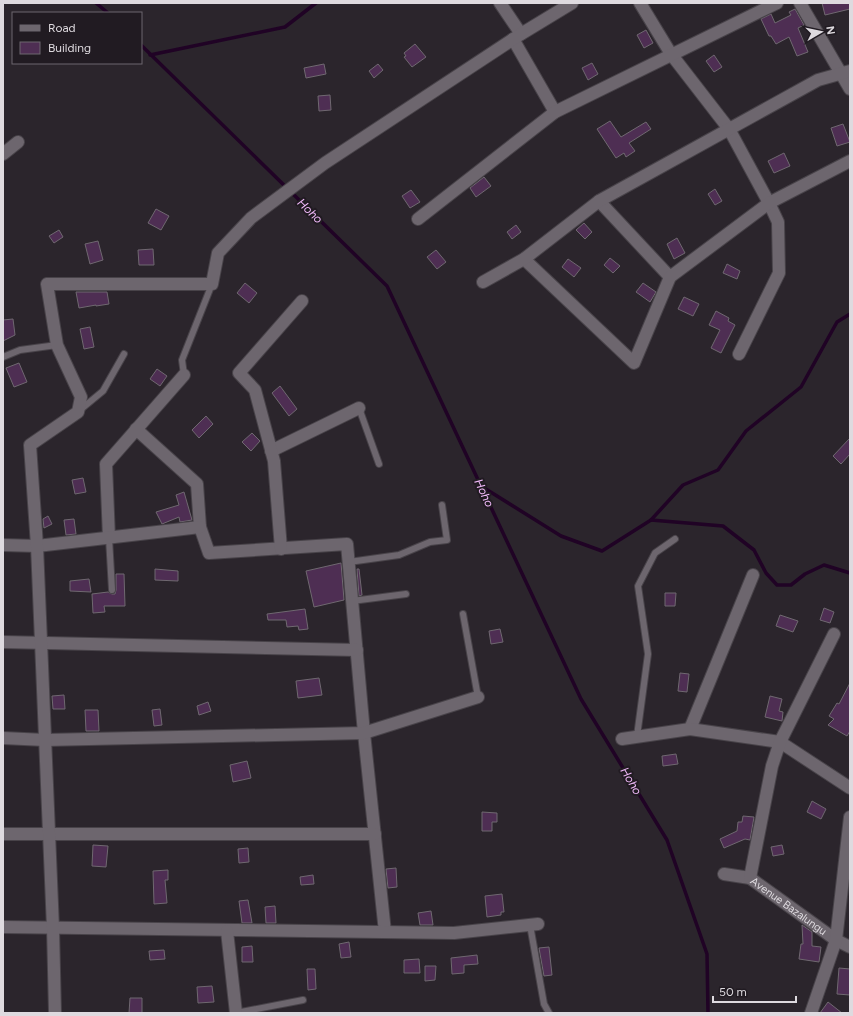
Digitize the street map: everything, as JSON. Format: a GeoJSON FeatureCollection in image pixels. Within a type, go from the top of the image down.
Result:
{"type":"FeatureCollection","features":[{"type":"Feature","properties":{"kind":"street"},"geometry":{"type":"LineString","coordinates":[[500,3],[555,112]]}},
{"type":"Feature","properties":{"kind":"street"},"geometry":{"type":"LineString","coordinates":[[55,1013],[54,928],[37,546],[30,445],[78,412],[81,397],[57,345],[47,284],[212,284],[218,253],[251,218],[325,163],[517,36],[572,3]]}},
{"type":"Feature","properties":{"kind":"street"},"geometry":{"type":"LineString","coordinates":[[640,3],[671,54],[729,129],[778,222],[778,273],[739,354]]}},
{"type":"Feature","properties":{"kind":"street"},"geometry":{"type":"LineString","coordinates":[[418,219],[555,112],[778,3]]}},
{"type":"Feature","properties":{"kind":"street"},"geometry":{"type":"LineString","coordinates":[[800,3],[846,72],[850,89]]}},
{"type":"Feature","properties":{"kind":"street"},"geometry":{"type":"LineString","coordinates":[[483,282],[524,260],[598,200],[818,80],[846,72]]}},
{"type":"Feature","properties":{"kind":"street"},"geometry":{"type":"LineString","coordinates":[[3,154],[18,142]]}},
{"type":"Feature","properties":{"kind":"street"},"geometry":{"type":"LineString","coordinates":[[524,260],[634,363],[670,277],[769,203],[850,161]]}},
{"type":"Feature","properties":{"kind":"street"},"geometry":{"type":"LineString","coordinates":[[598,200],[670,277]]}},
{"type":"Feature","properties":{"kind":"street"},"geometry":{"type":"LineString","coordinates":[[280,549],[274,461],[255,390],[240,373],[302,300]]}},
{"type":"Feature","properties":{"kind":"street"},"geometry":{"type":"LineString","coordinates":[[109,538],[106,464],[184,375]]}},
{"type":"Feature","properties":{"kind":"street"},"geometry":{"type":"LineString","coordinates":[[271,451],[359,408]]}},
{"type":"Feature","properties":{"kind":"street"},"geometry":{"type":"LineString","coordinates":[[136,429],[197,484],[200,526],[209,553],[347,544],[364,733],[385,932]]}},
{"type":"Feature","properties":{"kind":"street"},"geometry":{"type":"LineString","coordinates":[[3,545],[37,546],[200,526]]}},
{"type":"Feature","properties":{"kind":"street"},"geometry":{"type":"LineString","coordinates":[[690,729],[753,575]]}},
{"type":"Feature","properties":{"kind":"street"},"geometry":{"type":"LineString","coordinates":[[750,878],[772,766],[780,742],[834,634]]}},
{"type":"Feature","properties":{"kind":"street"},"geometry":{"type":"LineString","coordinates":[[3,642],[357,650]]}},
{"type":"Feature","properties":{"kind":"street"},"geometry":{"type":"LineString","coordinates":[[3,738],[45,740],[364,733],[478,697]]}},
{"type":"Feature","properties":{"kind":"street"},"geometry":{"type":"LineString","coordinates":[[622,739],[690,729],[780,742],[850,788]]}},
{"type":"Feature","properties":{"kind":"street"},"geometry":{"type":"LineString","coordinates":[[811,1013],[836,940],[850,817]]}},
{"type":"Feature","properties":{"kind":"street"},"geometry":{"type":"LineString","coordinates":[[3,834],[375,834]]}},
{"type":"Feature","properties":{"kind":"street","name":"Avenue Bazalungu"},"geometry":{"type":"LineString","coordinates":[[724,874],[750,878],[836,940],[850,947]]}},
{"type":"Feature","properties":{"kind":"street"},"geometry":{"type":"LineString","coordinates":[[3,926],[227,931],[454,933],[534,924]]}},
{"type":"Feature","properties":{"kind":"street"},"geometry":{"type":"LineString","coordinates":[[227,931],[236,1013]]}},
{"type":"Feature","properties":{"kind":"lane"},"geometry":{"type":"LineString","coordinates":[[184,375],[182,360],[212,284]]}},
{"type":"Feature","properties":{"kind":"lane"},"geometry":{"type":"LineString","coordinates":[[3,357],[20,350],[57,345]]}},
{"type":"Feature","properties":{"kind":"lane"},"geometry":{"type":"LineString","coordinates":[[78,412],[103,391],[124,354]]}},
{"type":"Feature","properties":{"kind":"lane"},"geometry":{"type":"LineString","coordinates":[[359,408],[379,464]]}},
{"type":"Feature","properties":{"kind":"lane"},"geometry":{"type":"LineString","coordinates":[[349,562],[399,555],[430,542],[447,540],[442,505]]}},
{"type":"Feature","properties":{"kind":"lane"},"geometry":{"type":"LineString","coordinates":[[109,538],[112,590]]}},
{"type":"Feature","properties":{"kind":"lane"},"geometry":{"type":"LineString","coordinates":[[637,736],[648,654],[638,586],[655,553],[675,539]]}},
{"type":"Feature","properties":{"kind":"lane"},"geometry":{"type":"LineString","coordinates":[[352,601],[406,594]]}},
{"type":"Feature","properties":{"kind":"lane"},"geometry":{"type":"LineString","coordinates":[[463,614],[478,697]]}},
{"type":"Feature","properties":{"kind":"lane"},"geometry":{"type":"LineString","coordinates":[[534,924],[544,1004],[548,1013]]}},
{"type":"Feature","properties":{"kind":"lane"},"geometry":{"type":"LineString","coordinates":[[236,1013],[303,1000]]}},
{"type":"Feature","properties":{"kind":"building"},"geometry":{"type":"Polygon","coordinates":[[[822,3],[850,3],[850,9],[825,15],[822,3]]]}},
{"type":"Feature","properties":{"kind":"building"},"geometry":{"type":"Polygon","coordinates":[[[795,9],[804,25],[798,28],[808,52],[797,56],[789,37],[776,44],[771,36],[769,36],[761,19],[771,14],[775,23],[791,15],[789,12],[795,9]]]}},
{"type":"Feature","properties":{"kind":"building"},"geometry":{"type":"Polygon","coordinates":[[[646,30],[653,43],[644,48],[637,35],[646,30]]]}},
{"type":"Feature","properties":{"kind":"building"},"geometry":{"type":"Polygon","coordinates":[[[415,44],[426,57],[412,67],[404,57],[406,56],[404,53],[415,44]]]}},
{"type":"Feature","properties":{"kind":"building"},"geometry":{"type":"Polygon","coordinates":[[[714,55],[722,67],[714,72],[706,61],[714,55]]]}},
{"type":"Feature","properties":{"kind":"building"},"geometry":{"type":"Polygon","coordinates":[[[592,63],[598,74],[588,80],[582,68],[592,63]]]}},
{"type":"Feature","properties":{"kind":"building"},"geometry":{"type":"Polygon","coordinates":[[[324,64],[326,74],[306,78],[304,68],[324,64]]]}},
{"type":"Feature","properties":{"kind":"building"},"geometry":{"type":"Polygon","coordinates":[[[378,64],[383,70],[374,78],[369,71],[378,64]]]}},
{"type":"Feature","properties":{"kind":"building"},"geometry":{"type":"Polygon","coordinates":[[[330,95],[331,110],[319,111],[318,96],[330,95]]]}},
{"type":"Feature","properties":{"kind":"building"},"geometry":{"type":"Polygon","coordinates":[[[610,121],[621,137],[646,122],[651,129],[629,143],[635,151],[626,157],[624,153],[616,158],[597,129],[610,121]]]}},
{"type":"Feature","properties":{"kind":"building"},"geometry":{"type":"Polygon","coordinates":[[[843,124],[850,142],[837,146],[831,128],[843,124]]]}},
{"type":"Feature","properties":{"kind":"building"},"geometry":{"type":"Polygon","coordinates":[[[784,153],[790,166],[774,173],[768,161],[784,153]]]}},
{"type":"Feature","properties":{"kind":"building"},"geometry":{"type":"Polygon","coordinates":[[[484,177],[491,186],[476,197],[470,188],[484,177]]]}},
{"type":"Feature","properties":{"kind":"building"},"geometry":{"type":"Polygon","coordinates":[[[715,189],[722,201],[715,205],[708,194],[715,189]]]}},
{"type":"Feature","properties":{"kind":"building"},"geometry":{"type":"Polygon","coordinates":[[[411,190],[420,202],[410,208],[402,196],[411,190]]]}},
{"type":"Feature","properties":{"kind":"building"},"geometry":{"type":"Polygon","coordinates":[[[156,209],[169,216],[161,230],[148,223],[156,209]]]}},
{"type":"Feature","properties":{"kind":"building"},"geometry":{"type":"Polygon","coordinates":[[[584,223],[592,232],[585,239],[576,230],[584,223]]]}},
{"type":"Feature","properties":{"kind":"building"},"geometry":{"type":"Polygon","coordinates":[[[516,225],[521,232],[512,239],[507,232],[516,225]]]}},
{"type":"Feature","properties":{"kind":"building"},"geometry":{"type":"Polygon","coordinates":[[[59,230],[63,237],[54,243],[49,236],[59,230]]]}},
{"type":"Feature","properties":{"kind":"building"},"geometry":{"type":"Polygon","coordinates":[[[677,238],[685,253],[674,259],[667,244],[677,238]]]}},
{"type":"Feature","properties":{"kind":"building"},"geometry":{"type":"Polygon","coordinates":[[[98,241],[103,260],[90,264],[85,244],[98,241]]]}},
{"type":"Feature","properties":{"kind":"building"},"geometry":{"type":"Polygon","coordinates":[[[153,249],[154,265],[139,265],[138,250],[153,249]]]}},
{"type":"Feature","properties":{"kind":"building"},"geometry":{"type":"Polygon","coordinates":[[[436,250],[446,262],[437,269],[427,257],[436,250]]]}},
{"type":"Feature","properties":{"kind":"building"},"geometry":{"type":"Polygon","coordinates":[[[610,258],[620,266],[613,273],[604,265],[610,258]]]}},
{"type":"Feature","properties":{"kind":"building"},"geometry":{"type":"Polygon","coordinates":[[[568,259],[581,268],[574,277],[562,267],[568,259]]]}},
{"type":"Feature","properties":{"kind":"building"},"geometry":{"type":"Polygon","coordinates":[[[727,264],[740,271],[737,279],[723,273],[727,264]]]}},
{"type":"Feature","properties":{"kind":"building"},"geometry":{"type":"Polygon","coordinates":[[[245,283],[257,293],[249,303],[237,293],[245,283]]]}},
{"type":"Feature","properties":{"kind":"building"},"geometry":{"type":"Polygon","coordinates":[[[643,283],[656,292],[650,302],[636,292],[643,283]]]}},
{"type":"Feature","properties":{"kind":"building"},"geometry":{"type":"Polygon","coordinates":[[[76,292],[107,292],[109,304],[79,308],[76,292]]]}},
{"type":"Feature","properties":{"kind":"building"},"geometry":{"type":"Polygon","coordinates":[[[684,297],[699,304],[693,316],[678,309],[684,297]]]}},
{"type":"Feature","properties":{"kind":"building"},"geometry":{"type":"Polygon","coordinates":[[[716,311],[729,318],[728,321],[735,325],[721,353],[711,348],[720,330],[709,325],[716,311]]]}},
{"type":"Feature","properties":{"kind":"building"},"geometry":{"type":"Polygon","coordinates":[[[13,319],[15,335],[3,341],[3,320],[13,319]]]}},
{"type":"Feature","properties":{"kind":"building"},"geometry":{"type":"Polygon","coordinates":[[[90,327],[94,347],[84,349],[80,329],[90,327]]]}},
{"type":"Feature","properties":{"kind":"building"},"geometry":{"type":"Polygon","coordinates":[[[19,363],[27,382],[14,387],[6,368],[19,363]]]}},
{"type":"Feature","properties":{"kind":"building"},"geometry":{"type":"Polygon","coordinates":[[[157,369],[167,376],[160,386],[150,379],[157,369]]]}},
{"type":"Feature","properties":{"kind":"building"},"geometry":{"type":"Polygon","coordinates":[[[280,386],[297,409],[289,416],[272,393],[280,386]]]}},
{"type":"Feature","properties":{"kind":"building"},"geometry":{"type":"Polygon","coordinates":[[[206,416],[213,424],[199,438],[192,430],[206,416]]]}},
{"type":"Feature","properties":{"kind":"building"},"geometry":{"type":"Polygon","coordinates":[[[252,433],[260,441],[251,451],[242,442],[252,433]]]}},
{"type":"Feature","properties":{"kind":"building"},"geometry":{"type":"Polygon","coordinates":[[[850,438],[850,454],[841,464],[833,456],[850,438]]]}},
{"type":"Feature","properties":{"kind":"building"},"geometry":{"type":"Polygon","coordinates":[[[83,478],[86,492],[75,494],[72,480],[83,478]]]}},
{"type":"Feature","properties":{"kind":"building"},"geometry":{"type":"Polygon","coordinates":[[[184,492],[192,520],[180,522],[179,517],[162,524],[156,512],[179,505],[176,495],[184,492]]]}},
{"type":"Feature","properties":{"kind":"building"},"geometry":{"type":"Polygon","coordinates":[[[48,516],[52,524],[44,528],[43,519],[48,516]]]}},
{"type":"Feature","properties":{"kind":"building"},"geometry":{"type":"Polygon","coordinates":[[[74,519],[76,534],[66,535],[64,520],[74,519]]]}},
{"type":"Feature","properties":{"kind":"building"},"geometry":{"type":"Polygon","coordinates":[[[341,563],[344,600],[314,607],[306,571],[341,563]]]}},
{"type":"Feature","properties":{"kind":"building"},"geometry":{"type":"Polygon","coordinates":[[[155,569],[178,571],[178,581],[155,580],[155,569]]]}},
{"type":"Feature","properties":{"kind":"building"},"geometry":{"type":"Polygon","coordinates":[[[357,569],[359,569],[362,595],[359,596],[357,569]]]}},
{"type":"Feature","properties":{"kind":"building"},"geometry":{"type":"Polygon","coordinates":[[[116,574],[124,574],[125,606],[104,606],[105,612],[93,613],[92,594],[108,592],[115,594],[116,574]]]}},
{"type":"Feature","properties":{"kind":"building"},"geometry":{"type":"Polygon","coordinates":[[[89,579],[91,592],[70,591],[70,581],[89,579]]]}},
{"type":"Feature","properties":{"kind":"building"},"geometry":{"type":"Polygon","coordinates":[[[665,593],[676,593],[675,606],[665,606],[665,593]]]}},
{"type":"Feature","properties":{"kind":"building"},"geometry":{"type":"Polygon","coordinates":[[[824,608],[834,612],[830,623],[820,620],[824,608]]]}},
{"type":"Feature","properties":{"kind":"building"},"geometry":{"type":"Polygon","coordinates":[[[305,609],[308,629],[299,630],[298,626],[287,627],[286,620],[268,620],[267,614],[305,609]]]}},
{"type":"Feature","properties":{"kind":"building"},"geometry":{"type":"Polygon","coordinates":[[[780,615],[798,621],[793,632],[776,626],[780,615]]]}},
{"type":"Feature","properties":{"kind":"building"},"geometry":{"type":"Polygon","coordinates":[[[500,629],[503,642],[491,644],[489,631],[500,629]]]}},
{"type":"Feature","properties":{"kind":"building"},"geometry":{"type":"Polygon","coordinates":[[[680,673],[689,674],[687,692],[678,691],[680,673]]]}},
{"type":"Feature","properties":{"kind":"building"},"geometry":{"type":"Polygon","coordinates":[[[319,678],[322,695],[298,698],[296,681],[319,678]]]}},
{"type":"Feature","properties":{"kind":"building"},"geometry":{"type":"Polygon","coordinates":[[[850,683],[850,731],[847,736],[828,725],[834,719],[829,716],[837,703],[839,704],[850,683]]]}},
{"type":"Feature","properties":{"kind":"building"},"geometry":{"type":"Polygon","coordinates":[[[64,695],[65,709],[53,709],[52,696],[64,695]]]}},
{"type":"Feature","properties":{"kind":"building"},"geometry":{"type":"Polygon","coordinates":[[[770,696],[782,699],[779,711],[783,712],[782,721],[765,717],[770,696]]]}},
{"type":"Feature","properties":{"kind":"building"},"geometry":{"type":"Polygon","coordinates":[[[208,702],[211,711],[199,715],[197,706],[208,702]]]}},
{"type":"Feature","properties":{"kind":"building"},"geometry":{"type":"Polygon","coordinates":[[[160,709],[162,725],[154,726],[152,710],[160,709]]]}},
{"type":"Feature","properties":{"kind":"building"},"geometry":{"type":"Polygon","coordinates":[[[85,710],[98,710],[99,731],[86,731],[85,710]]]}},
{"type":"Feature","properties":{"kind":"building"},"geometry":{"type":"Polygon","coordinates":[[[676,754],[678,764],[663,766],[662,756],[676,754]]]}},
{"type":"Feature","properties":{"kind":"building"},"geometry":{"type":"Polygon","coordinates":[[[247,761],[251,778],[233,782],[230,765],[247,761]]]}},
{"type":"Feature","properties":{"kind":"building"},"geometry":{"type":"Polygon","coordinates":[[[812,801],[826,809],[821,819],[807,812],[812,801]]]}},
{"type":"Feature","properties":{"kind":"building"},"geometry":{"type":"Polygon","coordinates":[[[482,812],[497,813],[497,822],[492,822],[492,831],[482,831],[482,812]]]}},
{"type":"Feature","properties":{"kind":"building"},"geometry":{"type":"Polygon","coordinates":[[[743,816],[754,817],[750,840],[745,839],[724,848],[720,839],[737,831],[738,822],[742,822],[743,816]]]}},
{"type":"Feature","properties":{"kind":"building"},"geometry":{"type":"Polygon","coordinates":[[[93,845],[108,846],[106,867],[92,866],[93,845]]]}},
{"type":"Feature","properties":{"kind":"building"},"geometry":{"type":"Polygon","coordinates":[[[782,845],[784,854],[773,856],[771,847],[782,845]]]}},
{"type":"Feature","properties":{"kind":"building"},"geometry":{"type":"Polygon","coordinates":[[[248,848],[249,862],[239,863],[238,849],[248,848]]]}},
{"type":"Feature","properties":{"kind":"building"},"geometry":{"type":"Polygon","coordinates":[[[396,868],[397,887],[388,888],[386,869],[396,868]]]}},
{"type":"Feature","properties":{"kind":"building"},"geometry":{"type":"Polygon","coordinates":[[[168,870],[168,880],[165,880],[167,903],[154,904],[153,871],[168,870]]]}},
{"type":"Feature","properties":{"kind":"building"},"geometry":{"type":"Polygon","coordinates":[[[313,875],[314,884],[301,885],[300,877],[313,875]]]}},
{"type":"Feature","properties":{"kind":"building"},"geometry":{"type":"Polygon","coordinates":[[[502,894],[504,912],[501,912],[501,915],[487,917],[485,896],[502,894]]]}},
{"type":"Feature","properties":{"kind":"building"},"geometry":{"type":"Polygon","coordinates":[[[248,900],[252,923],[242,923],[239,901],[248,900]]]}},
{"type":"Feature","properties":{"kind":"building"},"geometry":{"type":"Polygon","coordinates":[[[275,906],[276,923],[266,923],[265,907],[275,906]]]}},
{"type":"Feature","properties":{"kind":"building"},"geometry":{"type":"Polygon","coordinates":[[[431,911],[433,925],[420,925],[418,913],[431,911]]]}},
{"type":"Feature","properties":{"kind":"building"},"geometry":{"type":"Polygon","coordinates":[[[802,925],[812,932],[812,946],[821,947],[819,962],[799,959],[801,944],[803,944],[802,925]]]}},
{"type":"Feature","properties":{"kind":"building"},"geometry":{"type":"Polygon","coordinates":[[[349,942],[351,957],[341,958],[339,944],[349,942]]]}},
{"type":"Feature","properties":{"kind":"building"},"geometry":{"type":"Polygon","coordinates":[[[252,946],[253,962],[242,962],[242,947],[252,946]]]}},
{"type":"Feature","properties":{"kind":"building"},"geometry":{"type":"Polygon","coordinates":[[[549,947],[552,975],[544,976],[539,948],[549,947]]]}},
{"type":"Feature","properties":{"kind":"building"},"geometry":{"type":"Polygon","coordinates":[[[164,950],[165,959],[150,960],[149,951],[164,950]]]}},
{"type":"Feature","properties":{"kind":"building"},"geometry":{"type":"Polygon","coordinates":[[[477,955],[478,964],[464,965],[464,973],[452,974],[451,958],[477,955]]]}},
{"type":"Feature","properties":{"kind":"building"},"geometry":{"type":"Polygon","coordinates":[[[419,959],[420,973],[404,973],[404,960],[419,959]]]}},
{"type":"Feature","properties":{"kind":"building"},"geometry":{"type":"Polygon","coordinates":[[[425,966],[436,966],[435,980],[425,981],[425,966]]]}},
{"type":"Feature","properties":{"kind":"building"},"geometry":{"type":"Polygon","coordinates":[[[839,968],[850,969],[850,995],[837,994],[839,968]]]}},
{"type":"Feature","properties":{"kind":"building"},"geometry":{"type":"Polygon","coordinates":[[[307,969],[315,969],[316,989],[308,990],[307,969]]]}},
{"type":"Feature","properties":{"kind":"building"},"geometry":{"type":"Polygon","coordinates":[[[212,986],[214,1002],[198,1003],[197,987],[212,986]]]}},
{"type":"Feature","properties":{"kind":"building"},"geometry":{"type":"Polygon","coordinates":[[[130,998],[142,998],[142,1013],[129,1013],[130,998]]]}},
{"type":"Feature","properties":{"kind":"building"},"geometry":{"type":"Polygon","coordinates":[[[828,1002],[842,1013],[820,1013],[828,1002]]]}},
{"type":"Feature","properties":{"kind":"waterway","name":"Hoho"},"geometry":{"type":"LineString","coordinates":[[96,3],[107,12]]}},
{"type":"Feature","properties":{"kind":"waterway"},"geometry":{"type":"LineString","coordinates":[[150,55],[285,27],[316,3]]}},
{"type":"Feature","properties":{"kind":"waterway","name":"Hoho"},"geometry":{"type":"LineString","coordinates":[[142,46],[387,286],[581,699],[667,840],[707,954],[708,1013]]}},
{"type":"Feature","properties":{"kind":"waterway"},"geometry":{"type":"LineString","coordinates":[[481,486],[561,536],[602,551],[651,520],[683,485],[718,470],[746,431],[801,387],[837,322],[850,314]]}},
{"type":"Feature","properties":{"kind":"waterway"},"geometry":{"type":"LineString","coordinates":[[651,520],[723,526],[754,550],[766,573],[777,585],[791,585],[805,574],[824,565],[850,573]]}}]}
